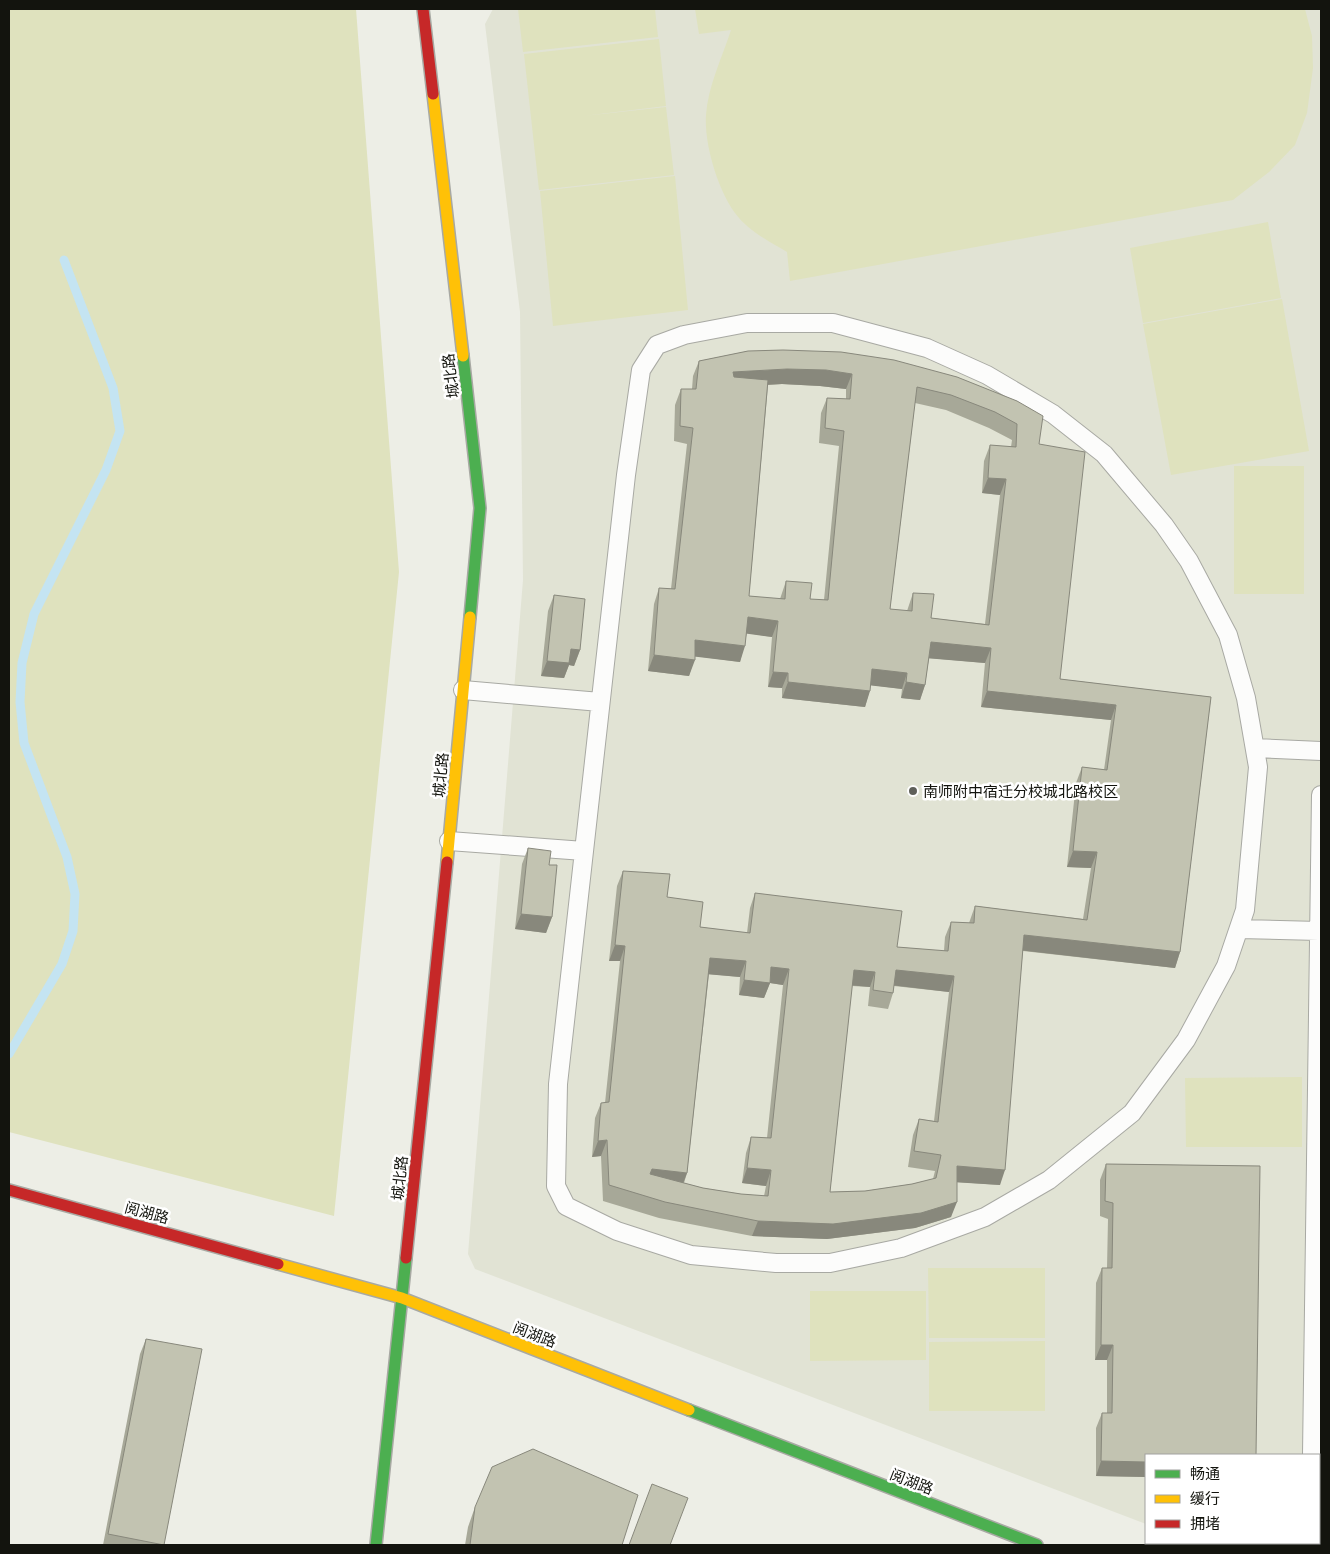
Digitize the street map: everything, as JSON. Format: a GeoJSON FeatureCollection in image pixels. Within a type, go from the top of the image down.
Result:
{"type":"FeatureCollection","features":[{"type":"Feature","properties":{"kind":"street","name":"城北路"},"geometry":{"type":"LineString","coordinates":[[376,1545],[449,841],[480,508],[423,9]]}},
{"type":"Feature","properties":{"kind":"street","name":"阅湖路"},"geometry":{"type":"LineString","coordinates":[[9,1190],[402,1298],[1037,1545]]}},
{"type":"Feature","properties":{"kind":"lane"},"geometry":{"type":"LineString","coordinates":[[747,323],[833,323],[927,348],[987,375],[1053,414],[1104,454],[1164,525],[1189,561],[1228,634],[1246,698],[1255,748],[1258,767],[1245,910],[1226,966],[1186,1040],[1132,1113],[1048,1180],[985,1217],[901,1248],[830,1263],[776,1263],[691,1255],[617,1231],[566,1206],[556,1186],[558,1084],[626,475],[641,370],[657,345],[684,334],[747,323]]}},
{"type":"Feature","properties":{"kind":"lane"},"geometry":{"type":"LineString","coordinates":[[463,690],[600,702]]}},
{"type":"Feature","properties":{"kind":"lane"},"geometry":{"type":"LineString","coordinates":[[1255,748],[1321,751]]}},
{"type":"Feature","properties":{"kind":"lane"},"geometry":{"type":"LineString","coordinates":[[1312,1454],[1321,795]]}},
{"type":"Feature","properties":{"kind":"lane"},"geometry":{"type":"LineString","coordinates":[[449,841],[584,851]]}},
{"type":"Feature","properties":{"kind":"lane"},"geometry":{"type":"LineString","coordinates":[[1239,929],[1319,930]]}},
{"type":"Feature","properties":{"kind":"shaded area","name":"南师附中宿迁分校城北路校区"},"geometry":{"type":"Polygon","coordinates":[[[493,9],[1321,9],[1321,1545],[1198,1544],[1320,1544],[1320,1454],[1145,1454],[1145,1524],[475,1269],[468,1254],[523,580],[520,312],[485,24],[493,9]]]}},
{"type":"Feature","properties":{"kind":"green space"},"geometry":{"type":"Polygon","coordinates":[[[9,9],[356,9],[399,572],[334,1216],[9,1132],[9,9]]]}},
{"type":"Feature","properties":{"kind":"green space"},"geometry":{"type":"Polygon","coordinates":[[[518,9],[655,9],[658,37],[523,52],[518,9]]]}},
{"type":"Feature","properties":{"kind":"green space"},"geometry":{"type":"Polygon","coordinates":[[[695,9],[1305,9],[1312,36],[1313,68],[1307,113],[1295,145],[1269,172],[1233,200],[790,281],[787,252],[759,235],[740,219],[723,192],[713,166],[707,139],[707,104],[712,83],[731,30],[699,34],[695,9]]]}},
{"type":"Feature","properties":{"kind":"green space"},"geometry":{"type":"Polygon","coordinates":[[[659,39],[666,106],[583,116],[666,107],[674,175],[539,190],[524,54],[659,39]]]}},
{"type":"Feature","properties":{"kind":"green space"},"geometry":{"type":"Polygon","coordinates":[[[675,176],[688,310],[553,326],[540,191],[675,176]]]}},
{"type":"Feature","properties":{"kind":"green space"},"geometry":{"type":"Polygon","coordinates":[[[1268,222],[1281,298],[1143,323],[1130,248],[1268,222]]]}},
{"type":"Feature","properties":{"kind":"green space"},"geometry":{"type":"Polygon","coordinates":[[[1282,299],[1309,451],[1171,475],[1143,324],[1282,299]]]}},
{"type":"Feature","properties":{"kind":"green space"},"geometry":{"type":"Polygon","coordinates":[[[1234,466],[1304,466],[1304,594],[1234,594],[1234,466]]]}},
{"type":"Feature","properties":{"kind":"green space"},"geometry":{"type":"Polygon","coordinates":[[[1302,1077],[1302,1147],[1186,1147],[1185,1078],[1302,1077]]]}},
{"type":"Feature","properties":{"kind":"green space"},"geometry":{"type":"Polygon","coordinates":[[[928,1268],[1045,1268],[1045,1338],[929,1338],[928,1268]]]}},
{"type":"Feature","properties":{"kind":"green space"},"geometry":{"type":"Polygon","coordinates":[[[810,1291],[926,1291],[926,1360],[810,1361],[810,1291]]]}},
{"type":"Feature","properties":{"kind":"green space"},"geometry":{"type":"Polygon","coordinates":[[[1045,1341],[1045,1411],[929,1411],[929,1342],[1045,1341]]]}},
{"type":"Feature","properties":{"kind":"building"},"geometry":{"type":"Polygon","coordinates":[[[748,351],[841,352],[894,360],[957,377],[1017,401],[1043,416],[1039,444],[1085,452],[1060,679],[1211,697],[1180,952],[1024,935],[1005,1170],[957,1166],[957,1202],[921,1213],[833,1224],[758,1221],[665,1202],[609,1185],[607,1140],[598,1141],[601,1103],[609,1102],[625,946],[615,945],[623,871],[670,874],[667,897],[703,902],[700,927],[750,933],[755,893],[902,911],[897,947],[948,951],[951,922],[974,923],[975,906],[1087,920],[1097,852],[1073,851],[1082,767],[1107,770],[1116,705],[987,691],[991,648],[931,642],[925,685],[906,682],[907,673],[872,669],[870,691],[788,682],[788,673],[773,672],[778,621],[748,617],[745,646],[695,640],[695,660],[654,655],[659,588],[675,589],[693,428],[680,426],[681,389],[696,389],[699,361],[748,351]],[[787,369],[733,372],[734,377],[768,380],[749,596],[785,599],[786,581],[812,583],[810,599],[828,600],[844,431],[825,428],[827,398],[850,399],[852,374],[826,370],[787,369]],[[917,387],[890,609],[912,611],[913,593],[934,594],[931,618],[989,625],[1006,479],[988,478],[990,445],[1016,447],[1017,424],[995,412],[951,395],[917,387]],[[710,958],[687,1173],[652,1169],[650,1174],[703,1188],[768,1196],[771,1170],[747,1168],[751,1137],[771,1138],[789,969],[771,967],[770,983],[744,980],[746,961],[710,958]],[[854,970],[830,1192],[865,1191],[912,1184],[936,1178],[941,1155],[914,1151],[919,1119],[938,1122],[954,976],[896,970],[893,993],[873,990],[875,972],[854,970]]]}},
{"type":"Feature","properties":{"kind":"building"},"geometry":{"type":"Polygon","coordinates":[[[554,595],[585,599],[580,650],[571,649],[569,663],[547,661],[554,595]]]}},
{"type":"Feature","properties":{"kind":"building"},"geometry":{"type":"Polygon","coordinates":[[[528,848],[551,851],[549,865],[557,865],[552,917],[521,914],[528,848]]]}},
{"type":"Feature","properties":{"kind":"building"},"geometry":{"type":"Polygon","coordinates":[[[1106,1164],[1260,1166],[1256,1454],[1145,1454],[1145,1462],[1101,1461],[1102,1413],[1112,1413],[1113,1345],[1101,1345],[1102,1268],[1112,1268],[1113,1203],[1105,1201],[1106,1164]]]}},
{"type":"Feature","properties":{"kind":"building"},"geometry":{"type":"Polygon","coordinates":[[[146,1339],[202,1349],[164,1545],[108,1534],[146,1339]]]}},
{"type":"Feature","properties":{"kind":"building"},"geometry":{"type":"Polygon","coordinates":[[[533,1449],[638,1495],[622,1545],[470,1545],[475,1507],[492,1467],[533,1449]]]}},
{"type":"Feature","properties":{"kind":"building"},"geometry":{"type":"Polygon","coordinates":[[[652,1484],[688,1498],[670,1545],[629,1545],[652,1484]]]}},
{"type":"Feature","properties":{"kind":"waterway"},"geometry":{"type":"LineString","coordinates":[[9,1054],[62,964],[73,931],[75,894],[67,857],[24,743],[20,702],[22,663],[34,614],[106,470],[120,431],[113,388],[64,260]]}},
{"type":"Feature","properties":{"kind":"traffic: fast"},"geometry":{"type":"LineString","coordinates":[[463,356],[480,508],[470,617]]}},
{"type":"Feature","properties":{"kind":"traffic: fast"},"geometry":{"type":"LineString","coordinates":[[376,1545],[406,1258]]}},
{"type":"Feature","properties":{"kind":"traffic: fast"},"geometry":{"type":"LineString","coordinates":[[689,1410],[1037,1545]]}},
{"type":"Feature","properties":{"kind":"traffic: slow"},"geometry":{"type":"LineString","coordinates":[[433,94],[463,356]]}},
{"type":"Feature","properties":{"kind":"traffic: slow"},"geometry":{"type":"LineString","coordinates":[[447,862],[470,617]]}},
{"type":"Feature","properties":{"kind":"traffic: slow"},"geometry":{"type":"LineString","coordinates":[[278,1264],[402,1298],[689,1410]]}},
{"type":"Feature","properties":{"kind":"traffic: jam"},"geometry":{"type":"LineString","coordinates":[[423,9],[433,94]]}},
{"type":"Feature","properties":{"kind":"traffic: jam"},"geometry":{"type":"LineString","coordinates":[[406,1258],[447,862]]}},
{"type":"Feature","properties":{"kind":"traffic: jam"},"geometry":{"type":"LineString","coordinates":[[9,1190],[278,1264]]}},
{"type":"Feature","properties":{"kind":"place","name":"南师附中宿迁分校城北路校区"},"geometry":{"type":"Point","coordinates":[913,791]}}]}
